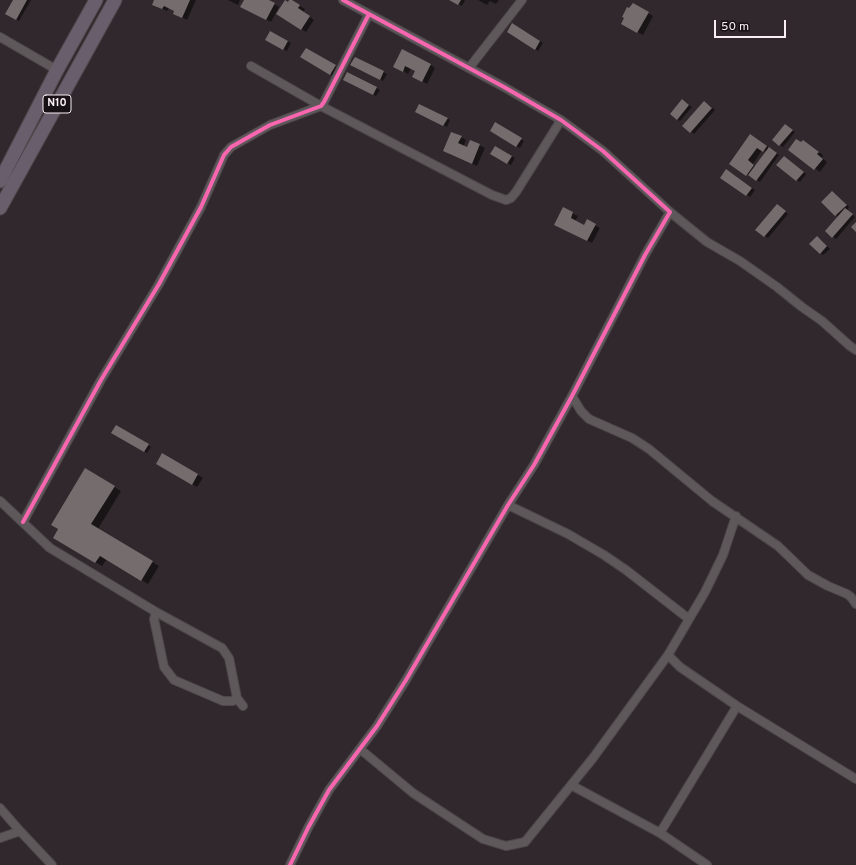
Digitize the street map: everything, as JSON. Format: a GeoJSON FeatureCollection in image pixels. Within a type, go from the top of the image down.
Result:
{"type":"FeatureCollection","features":[{"type":"Feature","properties":{"kind":"highway","name":"N10"},"geometry":{"type":"LineString","coordinates":[[0,181],[57,70],[96,0]]}},
{"type":"Feature","properties":{"kind":"highway","name":"N10"},"geometry":{"type":"LineString","coordinates":[[0,208],[115,0]]}},
{"type":"Feature","properties":{"kind":"street"},"geometry":{"type":"LineString","coordinates":[[343,0],[561,120],[603,151],[670,212],[707,242],[740,261],[777,287],[822,321],[856,350]]}},
{"type":"Feature","properties":{"kind":"street"},"geometry":{"type":"LineString","coordinates":[[469,68],[522,0]]}},
{"type":"Feature","properties":{"kind":"street"},"geometry":{"type":"LineString","coordinates":[[23,522],[101,380],[159,284],[200,207],[224,155],[231,147],[270,125],[321,106],[368,14]]}},
{"type":"Feature","properties":{"kind":"street"},"geometry":{"type":"LineString","coordinates":[[0,36],[57,70]]}},
{"type":"Feature","properties":{"kind":"street"},"geometry":{"type":"LineString","coordinates":[[251,66],[321,106],[485,191],[506,200],[511,198],[516,192],[561,120]]}},
{"type":"Feature","properties":{"kind":"street"},"geometry":{"type":"LineString","coordinates":[[290,865],[329,790],[377,726],[406,680],[508,505],[534,464],[572,396],[645,255],[670,212]]}},
{"type":"Feature","properties":{"kind":"street"},"geometry":{"type":"LineString","coordinates":[[572,396],[580,412],[589,420],[632,438],[649,449],[688,482],[778,546],[808,575],[852,597],[856,604]]}},
{"type":"Feature","properties":{"kind":"street"},"geometry":{"type":"LineString","coordinates":[[0,501],[50,548],[156,612],[222,648],[229,658],[237,698],[243,706]]}},
{"type":"Feature","properties":{"kind":"street"},"geometry":{"type":"LineString","coordinates":[[508,505],[568,534],[604,556],[626,570],[689,619]]}},
{"type":"Feature","properties":{"kind":"street"},"geometry":{"type":"LineString","coordinates":[[360,749],[413,793],[468,830],[484,839],[506,846],[525,842],[593,758],[668,655],[705,592],[716,569],[736,516]]}},
{"type":"Feature","properties":{"kind":"street"},"geometry":{"type":"LineString","coordinates":[[156,612],[154,619],[164,667],[174,680],[223,700],[233,701],[237,698]]}},
{"type":"Feature","properties":{"kind":"street"},"geometry":{"type":"LineString","coordinates":[[668,655],[680,667],[737,706],[856,779]]}},
{"type":"Feature","properties":{"kind":"street"},"geometry":{"type":"LineString","coordinates":[[660,833],[737,706]]}},
{"type":"Feature","properties":{"kind":"street"},"geometry":{"type":"LineString","coordinates":[[571,785],[660,833],[707,865]]}},
{"type":"Feature","properties":{"kind":"street"},"geometry":{"type":"LineString","coordinates":[[0,808],[52,865]]}},
{"type":"Feature","properties":{"kind":"street"},"geometry":{"type":"LineString","coordinates":[[0,838],[20,831]]}},
{"type":"Feature","properties":{"kind":"building"},"geometry":{"type":"Polygon","coordinates":[[[13,0],[27,0],[16,20],[5,14],[13,0]]]}},
{"type":"Feature","properties":{"kind":"building"},"geometry":{"type":"Polygon","coordinates":[[[154,0],[190,0],[182,18],[173,14],[174,11],[164,6],[162,9],[152,5],[154,0]]]}},
{"type":"Feature","properties":{"kind":"building"},"geometry":{"type":"Polygon","coordinates":[[[244,0],[269,0],[275,3],[266,20],[240,7],[244,0]]]}},
{"type":"Feature","properties":{"kind":"building"},"geometry":{"type":"Polygon","coordinates":[[[285,0],[288,2],[289,0],[292,0],[300,5],[298,8],[310,16],[301,30],[276,14],[285,0]]]}},
{"type":"Feature","properties":{"kind":"building"},"geometry":{"type":"Polygon","coordinates":[[[449,0],[461,0],[458,5],[449,0]]]}},
{"type":"Feature","properties":{"kind":"building"},"geometry":{"type":"Polygon","coordinates":[[[633,3],[649,12],[637,33],[621,24],[624,18],[622,17],[627,7],[629,8],[633,3]]]}},
{"type":"Feature","properties":{"kind":"building"},"geometry":{"type":"Polygon","coordinates":[[[512,23],[540,41],[535,50],[507,32],[512,23]]]}},
{"type":"Feature","properties":{"kind":"building"},"geometry":{"type":"Polygon","coordinates":[[[270,31],[288,41],[283,50],[265,40],[270,31]]]}},
{"type":"Feature","properties":{"kind":"building"},"geometry":{"type":"Polygon","coordinates":[[[306,48],[336,65],[330,75],[300,57],[306,48]]]}},
{"type":"Feature","properties":{"kind":"building"},"geometry":{"type":"Polygon","coordinates":[[[402,49],[431,64],[422,82],[412,77],[415,71],[405,66],[403,72],[393,67],[402,49]]]}},
{"type":"Feature","properties":{"kind":"building"},"geometry":{"type":"Polygon","coordinates":[[[355,57],[384,71],[380,80],[350,65],[355,57]]]}},
{"type":"Feature","properties":{"kind":"building"},"geometry":{"type":"Polygon","coordinates":[[[347,72],[377,87],[373,95],[343,80],[347,72]]]}},
{"type":"Feature","properties":{"kind":"building"},"geometry":{"type":"Polygon","coordinates":[[[682,99],[689,105],[677,120],[670,114],[682,99]]]}},
{"type":"Feature","properties":{"kind":"building"},"geometry":{"type":"Polygon","coordinates":[[[704,101],[712,108],[690,133],[682,126],[704,101]]]}},
{"type":"Feature","properties":{"kind":"building"},"geometry":{"type":"Polygon","coordinates":[[[419,104],[448,118],[443,126],[415,112],[419,104]]]}},
{"type":"Feature","properties":{"kind":"building"},"geometry":{"type":"Polygon","coordinates":[[[495,122],[522,138],[516,147],[490,131],[495,122]]]}},
{"type":"Feature","properties":{"kind":"building"},"geometry":{"type":"Polygon","coordinates":[[[785,124],[793,130],[779,146],[772,140],[785,124]]]}},
{"type":"Feature","properties":{"kind":"building"},"geometry":{"type":"Polygon","coordinates":[[[451,132],[462,136],[458,143],[467,147],[470,140],[480,144],[472,164],[443,151],[451,132]]]}},
{"type":"Feature","properties":{"kind":"building"},"geometry":{"type":"Polygon","coordinates":[[[750,134],[767,146],[763,152],[757,148],[748,160],[754,165],[746,176],[729,164],[750,134]]]}},
{"type":"Feature","properties":{"kind":"building"},"geometry":{"type":"Polygon","coordinates":[[[796,139],[801,142],[803,140],[819,152],[817,154],[823,159],[814,170],[788,150],[796,139]]]}},
{"type":"Feature","properties":{"kind":"building"},"geometry":{"type":"Polygon","coordinates":[[[495,146],[512,156],[507,164],[490,154],[495,146]]]}},
{"type":"Feature","properties":{"kind":"building"},"geometry":{"type":"Polygon","coordinates":[[[769,147],[777,153],[756,181],[748,175],[769,147]]]}},
{"type":"Feature","properties":{"kind":"building"},"geometry":{"type":"Polygon","coordinates":[[[784,156],[804,172],[796,181],[776,165],[784,156]]]}},
{"type":"Feature","properties":{"kind":"building"},"geometry":{"type":"Polygon","coordinates":[[[726,169],[752,188],[746,196],[720,178],[726,169]]]}},
{"type":"Feature","properties":{"kind":"building"},"geometry":{"type":"Polygon","coordinates":[[[832,191],[847,205],[835,216],[821,202],[832,191]]]}},
{"type":"Feature","properties":{"kind":"building"},"geometry":{"type":"Polygon","coordinates":[[[777,204],[786,211],[764,237],[755,230],[777,204]]]}},
{"type":"Feature","properties":{"kind":"building"},"geometry":{"type":"Polygon","coordinates":[[[563,207],[573,212],[571,218],[584,225],[587,219],[596,224],[587,241],[554,225],[563,207]]]}},
{"type":"Feature","properties":{"kind":"building"},"geometry":{"type":"Polygon","coordinates":[[[845,208],[853,214],[832,238],[825,231],[845,208]]]}},
{"type":"Feature","properties":{"kind":"building"},"geometry":{"type":"Polygon","coordinates":[[[856,222],[856,232],[851,227],[856,222]]]}},
{"type":"Feature","properties":{"kind":"building"},"geometry":{"type":"Polygon","coordinates":[[[817,236],[827,246],[820,254],[809,244],[817,236]]]}},
{"type":"Feature","properties":{"kind":"building"},"geometry":{"type":"Polygon","coordinates":[[[116,425],[149,444],[144,452],[111,433],[116,425]]]}},
{"type":"Feature","properties":{"kind":"building"},"geometry":{"type":"Polygon","coordinates":[[[162,453],[198,474],[192,485],[156,464],[162,453]]]}},
{"type":"Feature","properties":{"kind":"building"},"geometry":{"type":"Polygon","coordinates":[[[85,468],[115,486],[91,524],[153,561],[141,581],[100,556],[95,563],[53,538],[58,529],[51,525],[85,468]]]}},
{"type":"Feature","properties":{"kind":"cycle path"},"geometry":{"type":"LineString","coordinates":[[290,865],[329,790],[377,726],[406,680],[508,505],[534,465],[572,396],[645,255],[670,212],[603,151],[561,120],[504,87],[343,0]]}},
{"type":"Feature","properties":{"kind":"cycle path"},"geometry":{"type":"LineString","coordinates":[[23,522],[101,380],[159,284],[201,207],[224,155],[231,147],[270,125],[321,106],[369,14]]}}]}
